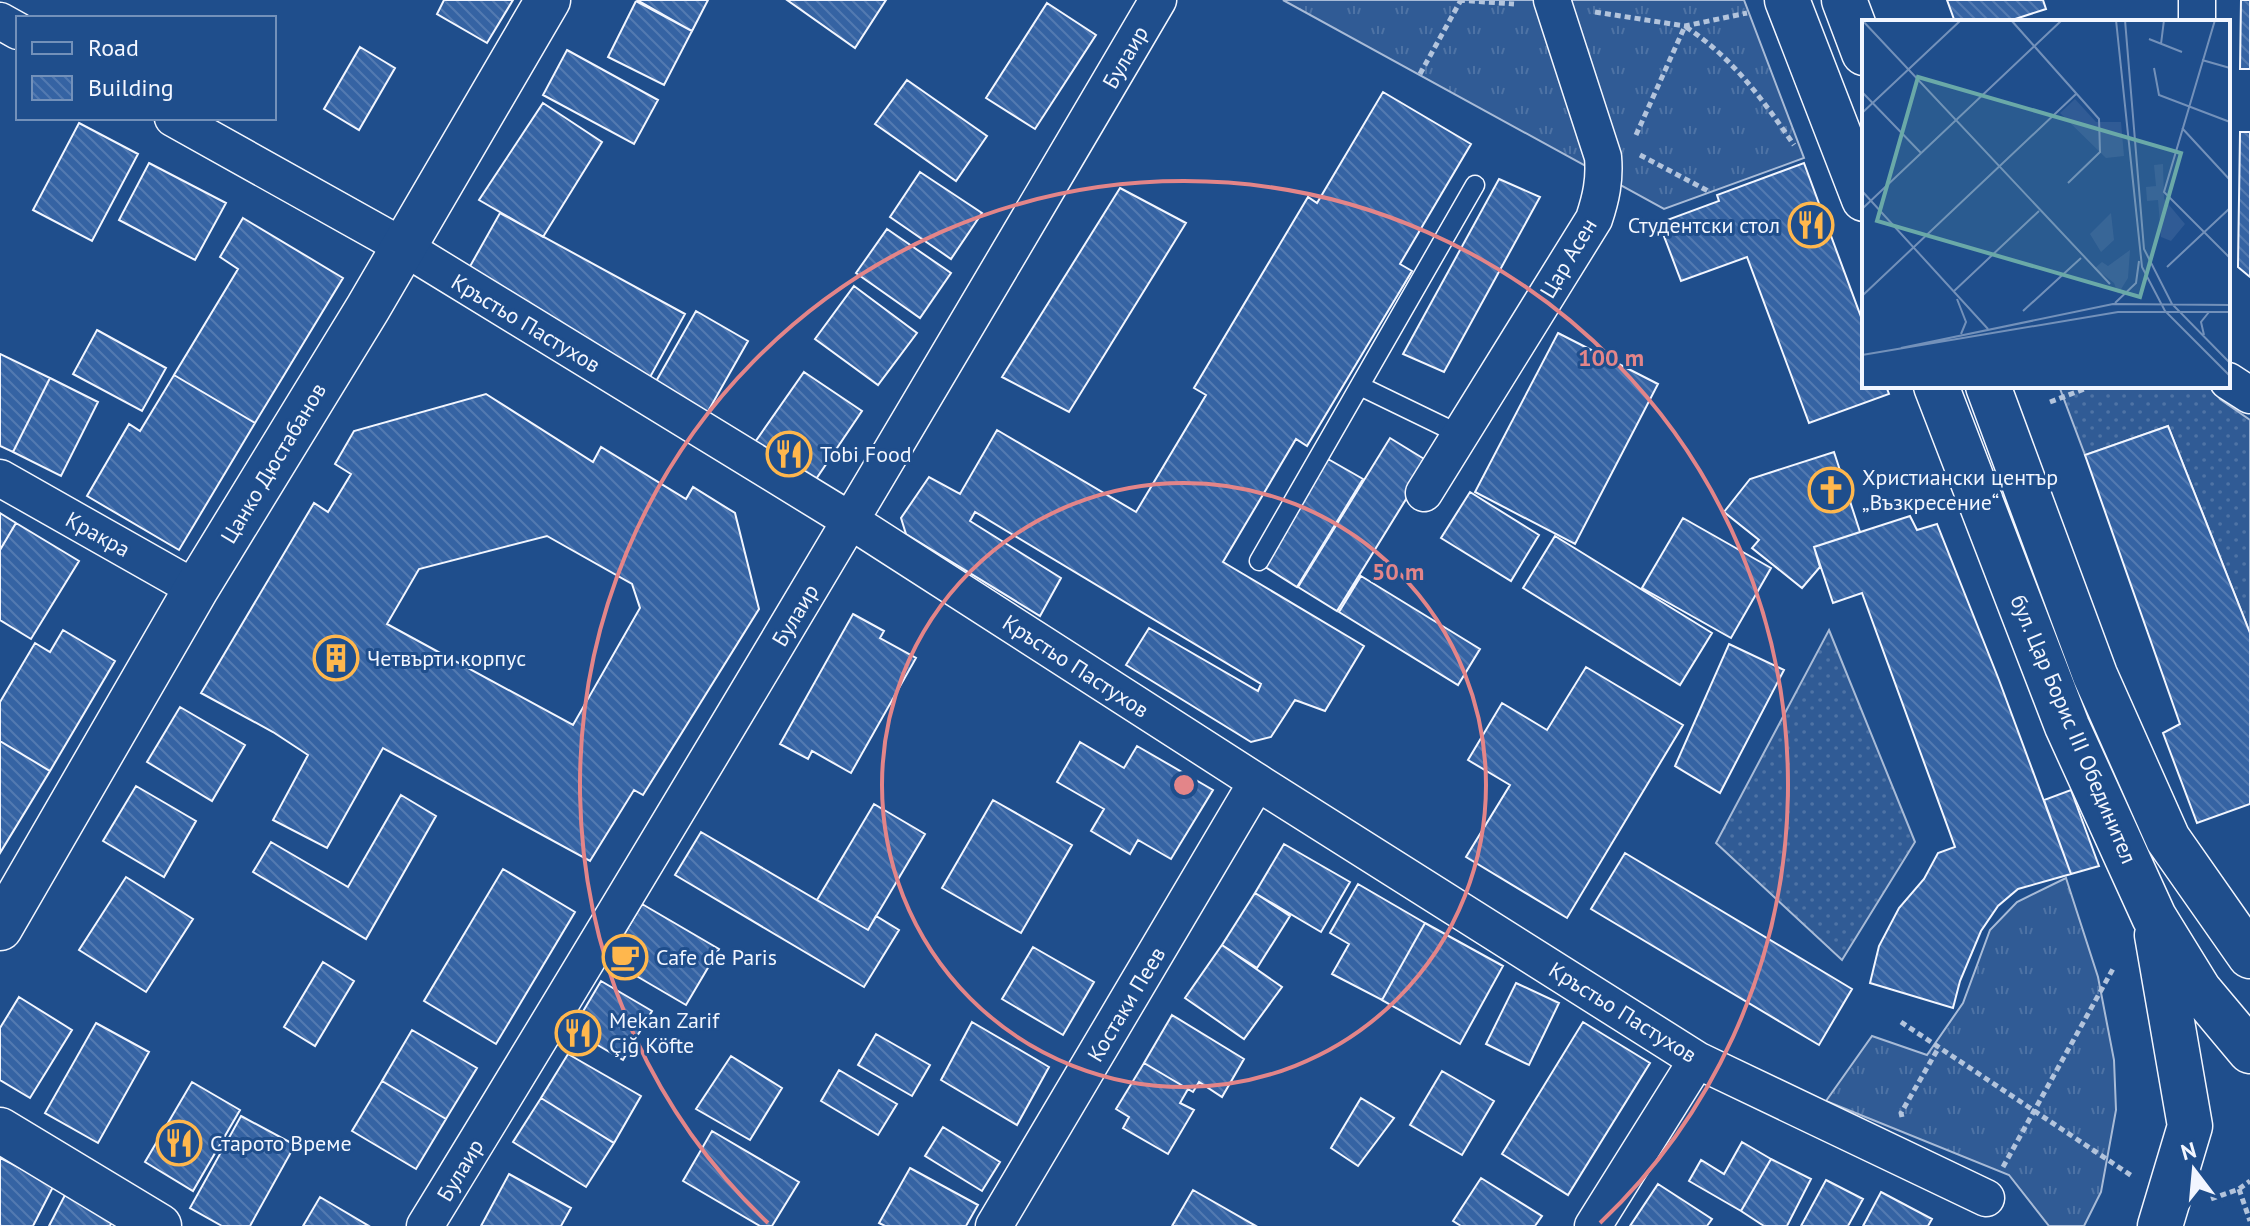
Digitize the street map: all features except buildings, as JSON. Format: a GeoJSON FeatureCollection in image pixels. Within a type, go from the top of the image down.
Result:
{"type":"FeatureCollection","features":[{"type":"Feature","properties":{"kind":"main road","name":"Цанко Дюстабанов"},"geometry":{"type":"LineString","coordinates":[[0,928],[196,589],[368,308],[548,0]]}},
{"type":"Feature","properties":{"kind":"main road"},"geometry":{"type":"LineString","coordinates":[[1844,0],[1862,48]]}},
{"type":"Feature","properties":{"kind":"main road"},"geometry":{"type":"LineString","coordinates":[[1768,6],[1862,195]]}},
{"type":"Feature","properties":{"kind":"main road","name":"бул. Цар Борис III Обединител"},"geometry":{"type":"LineString","coordinates":[[1937,388],[2067,726],[2154,917],[2199,990],[2250,1051]]}},
{"type":"Feature","properties":{"kind":"main road","name":"бул. Цар Борис III Обединител"},"geometry":{"type":"LineString","coordinates":[[1989,388],[2095,675],[2168,839],[2250,956]]}},
{"type":"Feature","properties":{"kind":"main road"},"geometry":{"type":"LineString","coordinates":[[2154,917],[2190,1126],[2160,1226]]}},
{"type":"Feature","properties":{"kind":"main road"},"geometry":{"type":"LineString","coordinates":[[0,1130],[159,1226]]}},
{"type":"Feature","properties":{"kind":"street","name":"Булаир"},"geometry":{"type":"LineString","coordinates":[[425,1226],[605,934],[1158,0]]}},
{"type":"Feature","properties":{"kind":"street","name":"Цар Асен"},"geometry":{"type":"LineString","coordinates":[[1424,493],[1594,219],[1602,197],[1605,178],[1603,157],[1552,0]]}},
{"type":"Feature","properties":{"kind":"street","name":"Кръстьо Пастухов"},"geometry":{"type":"LineString","coordinates":[[177,120],[402,246],[851,521],[1697,1060],[1986,1198]]}},
{"type":"Feature","properties":{"kind":"street","name":"Кракра"},"geometry":{"type":"LineString","coordinates":[[0,478],[196,589]]}},
{"type":"Feature","properties":{"kind":"street","name":"Костаки Пеев"},"geometry":{"type":"LineString","coordinates":[[994,1226],[1257,782]]}},
{"type":"Feature","properties":{"kind":"street"},"geometry":{"type":"LineString","coordinates":[[1593,1226],[1697,1060]]}},
{"type":"Feature","properties":{"kind":"lane"},"geometry":{"type":"LineString","coordinates":[[1259,561],[1475,185]]}},
{"type":"Feature","properties":{"kind":"lane"},"geometry":{"type":"LineString","coordinates":[[1360,386],[1461,435]]}},
{"type":"Feature","properties":{"kind":"path"},"geometry":{"type":"LineString","coordinates":[[1420,74],[1460,0]]}},
{"type":"Feature","properties":{"kind":"path"},"geometry":{"type":"LineString","coordinates":[[1685,26],[1768,6]]}},
{"type":"Feature","properties":{"kind":"path"},"geometry":{"type":"LineString","coordinates":[[1685,26],[1708,41],[1756,89],[1797,148]]}},
{"type":"Feature","properties":{"kind":"path"},"geometry":{"type":"LineString","coordinates":[[1630,149],[1685,26]]}},
{"type":"Feature","properties":{"kind":"path"},"geometry":{"type":"LineString","coordinates":[[2050,402],[2087,388]]}},
{"type":"Feature","properties":{"kind":"path"},"geometry":{"type":"LineString","coordinates":[[1986,1198],[2114,967]]}},
{"type":"Feature","properties":{"kind":"path"},"geometry":{"type":"LineString","coordinates":[[1901,1022],[2132,1176]]}},
{"type":"Feature","properties":{"kind":"path"},"geometry":{"type":"LineString","coordinates":[[1905,1158],[1901,1113],[1939,1047]]}},
{"type":"Feature","properties":{"kind":"path"},"geometry":{"type":"LineString","coordinates":[[2198,1205],[2239,1189],[2250,1181]]}},
{"type":"Feature","properties":{"kind":"path"},"geometry":{"type":"LineString","coordinates":[[2239,1189],[2250,1221]]}},
{"type":"Feature","properties":{"kind":"green space"},"geometry":{"type":"Polygon","coordinates":[[[1283,0],[1744,0],[1804,158],[1664,209],[1283,0]]]}},
{"type":"Feature","properties":{"kind":"green space"},"geometry":{"type":"Polygon","coordinates":[[[2060,388],[2213,388],[2220,399],[2250,420],[2250,633],[2168,426],[2085,455],[2060,388]]]}},
{"type":"Feature","properties":{"kind":"green space"},"geometry":{"type":"Polygon","coordinates":[[[1829,630],[1915,842],[1842,960],[1716,843],[1829,630]]]}},
{"type":"Feature","properties":{"kind":"green space"},"geometry":{"type":"Polygon","coordinates":[[[2066,878],[2098,977],[2114,1060],[2116,1110],[2101,1192],[2084,1226],[2049,1226],[2009,1175],[1826,1101],[1872,1036],[1927,1055],[1963,1003],[1990,930],[2017,902],[2066,878]]]}},
{"type":"Feature","properties":{"kind":"place","name":"Студентски стол"},"geometry":{"type":"Point","coordinates":[1811,225]}},
{"type":"Feature","properties":{"kind":"place","name":"Tobi Food"},"geometry":{"type":"Point","coordinates":[789,454]}},
{"type":"Feature","properties":{"kind":"place","name":"Христиански център „Възкресение“"},"geometry":{"type":"Point","coordinates":[1831,490]}},
{"type":"Feature","properties":{"kind":"place","name":"Четвърти корпус"},"geometry":{"type":"Point","coordinates":[336,658]}},
{"type":"Feature","properties":{"kind":"place","name":"Cafe de Paris"},"geometry":{"type":"Point","coordinates":[625,957]}},
{"type":"Feature","properties":{"kind":"place","name":"Mekan Zarif Çiğ Köfte"},"geometry":{"type":"Point","coordinates":[578,1033]}},
{"type":"Feature","properties":{"kind":"place","name":"Старото Време"},"geometry":{"type":"Point","coordinates":[179,1143]}}]}
